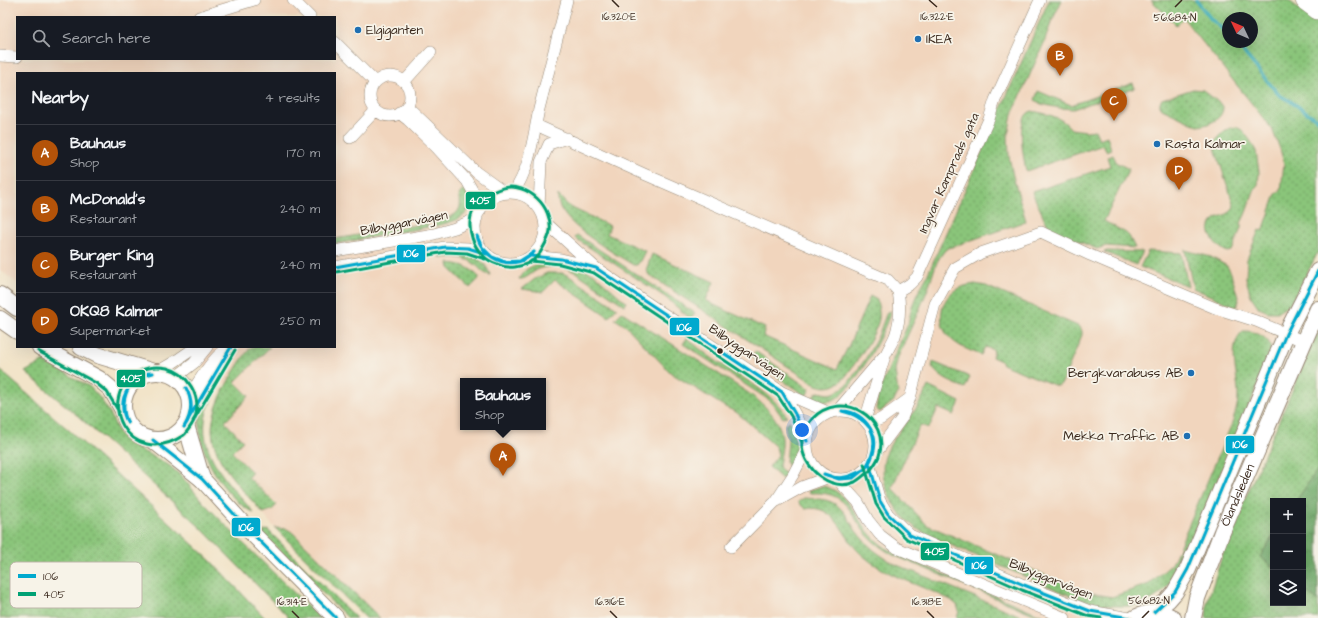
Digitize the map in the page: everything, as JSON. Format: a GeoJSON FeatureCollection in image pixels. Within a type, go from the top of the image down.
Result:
{"type":"FeatureCollection","features":[{"type":"Feature","properties":{"kind":"highway"},"geometry":{"type":"LineString","coordinates":[[1306,0],[1318,9]]}},
{"type":"Feature","properties":{"kind":"main road","name":"Ölandsleden"},"geometry":{"type":"LineString","coordinates":[[1136,618],[1144,614],[1154,612],[1168,600],[1175,592],[1188,569],[1286,334],[1318,271]]}},
{"type":"Feature","properties":{"kind":"main road"},"geometry":{"type":"LineString","coordinates":[[0,295],[16,307]]}},
{"type":"Feature","properties":{"kind":"main road","name":"Ölandsleden"},"geometry":{"type":"LineString","coordinates":[[1193,618],[1197,598],[1222,532],[1318,309]]}},
{"type":"Feature","properties":{"kind":"main road"},"geometry":{"type":"LineString","coordinates":[[0,319],[16,330]]}},
{"type":"Feature","properties":{"kind":"main road"},"geometry":{"type":"LineString","coordinates":[[42,348],[99,379],[111,389],[123,410],[127,424],[132,430],[145,438],[160,440],[175,436],[188,421],[191,410],[190,395],[176,377],[97,355],[83,348]]}},
{"type":"Feature","properties":{"kind":"main road"},"geometry":{"type":"LineString","coordinates":[[123,410],[123,402],[128,387],[139,377],[156,372]]}},
{"type":"Feature","properties":{"kind":"main road"},"geometry":{"type":"LineString","coordinates":[[188,421],[202,479]]}},
{"type":"Feature","properties":{"kind":"main road"},"geometry":{"type":"LineString","coordinates":[[153,440],[202,479],[244,525],[336,618]]}},
{"type":"Feature","properties":{"kind":"main road"},"geometry":{"type":"LineString","coordinates":[[1154,612],[1163,613],[1173,618]]}},
{"type":"Feature","properties":{"kind":"street"},"geometry":{"type":"LineString","coordinates":[[202,16],[254,0]]}},
{"type":"Feature","properties":{"kind":"street"},"geometry":{"type":"LineString","coordinates":[[293,0],[309,16]]}},
{"type":"Feature","properties":{"kind":"street"},"geometry":{"type":"LineString","coordinates":[[478,214],[490,199],[509,193],[520,183],[526,166],[567,0]]}},
{"type":"Feature","properties":{"kind":"street","name":"Ingvar Kamprads gata"},"geometry":{"type":"LineString","coordinates":[[898,291],[910,284],[917,277],[986,126],[995,100],[1040,0]]}},
{"type":"Feature","properties":{"kind":"street"},"geometry":{"type":"LineString","coordinates":[[336,43],[375,82]]}},
{"type":"Feature","properties":{"kind":"street"},"geometry":{"type":"LineString","coordinates":[[404,82],[431,52]]}},
{"type":"Feature","properties":{"kind":"street"},"geometry":{"type":"LineString","coordinates":[[0,56],[16,57]]}},
{"type":"Feature","properties":{"kind":"street"},"geometry":{"type":"LineString","coordinates":[[408,105],[399,114],[387,116],[376,110],[370,100],[372,87],[380,78],[386,76],[398,78],[404,82],[409,92],[408,105],[410,109],[476,172],[509,193],[528,197],[539,207]]}},
{"type":"Feature","properties":{"kind":"street"},"geometry":{"type":"LineString","coordinates":[[350,138],[376,110]]}},
{"type":"Feature","properties":{"kind":"street"},"geometry":{"type":"LineString","coordinates":[[399,114],[408,120],[437,148],[467,181],[476,197],[478,214],[476,233],[482,248],[487,254]]}},
{"type":"Feature","properties":{"kind":"street"},"geometry":{"type":"LineString","coordinates":[[536,125],[644,174],[888,280],[898,291],[900,320],[872,394],[867,423],[880,419],[910,398]]}},
{"type":"Feature","properties":{"kind":"street"},"geometry":{"type":"LineString","coordinates":[[336,267],[445,247],[468,248],[508,263],[524,260],[531,256],[541,245],[546,230],[545,222],[539,207],[541,162],[549,144],[567,138]]}},
{"type":"Feature","properties":{"kind":"street","name":"Bilbyggarvägen"},"geometry":{"type":"LineString","coordinates":[[336,251],[434,234],[454,228],[478,214]]}},
{"type":"Feature","properties":{"kind":"street","name":"Bilbyggarvägen"},"geometry":{"type":"LineString","coordinates":[[545,222],[596,268],[782,392],[834,412],[852,413],[867,423],[875,441],[871,460],[880,501],[888,514],[910,535],[1024,585],[1090,611],[1130,618]]}},
{"type":"Feature","properties":{"kind":"street"},"geometry":{"type":"LineString","coordinates":[[776,501],[811,483],[833,478],[852,477],[859,474],[902,418],[910,398],[936,304],[955,268],[981,253],[1042,232],[1090,255],[1215,308],[1256,321],[1305,342]]}},
{"type":"Feature","properties":{"kind":"street","name":"Bilbyggarvägen"},"geometry":{"type":"LineString","coordinates":[[531,256],[561,259],[596,268]]}},
{"type":"Feature","properties":{"kind":"street"},"geometry":{"type":"LineString","coordinates":[[156,372],[195,348]]}},
{"type":"Feature","properties":{"kind":"street"},"geometry":{"type":"LineString","coordinates":[[176,377],[194,363],[206,348]]}},
{"type":"Feature","properties":{"kind":"street"},"geometry":{"type":"LineString","coordinates":[[190,395],[205,371],[226,348]]}},
{"type":"Feature","properties":{"kind":"street"},"geometry":{"type":"LineString","coordinates":[[188,421],[230,348]]}},
{"type":"Feature","properties":{"kind":"street"},"geometry":{"type":"LineString","coordinates":[[731,547],[776,501],[793,475],[807,445],[812,426],[823,416],[834,412],[887,352]]}},
{"type":"Feature","properties":{"kind":"street","name":"Bilbyggarvägen"},"geometry":{"type":"LineString","coordinates":[[782,392],[795,414],[812,463],[816,469],[833,478],[858,502],[868,520],[880,535],[897,548],[1065,618]]}},
{"type":"Feature","properties":{"kind":"shaded area"},"geometry":{"type":"Polygon","coordinates":[[[0,0],[1288,0],[1318,23],[1318,252],[1298,291],[1184,561],[1160,594],[1142,603],[1125,606],[1107,605],[1102,618],[366,618],[275,528],[229,474],[215,446],[212,429],[214,414],[227,385],[182,348],[336,348],[336,72],[16,72],[16,282],[0,270],[0,0]]]}},
{"type":"Feature","properties":{"kind":"green space"},"geometry":{"type":"Polygon","coordinates":[[[1049,0],[1062,0],[1012,115],[1008,135],[1009,156],[1013,176],[1026,221],[946,249],[942,254],[898,357],[895,370],[898,393],[894,401],[880,412],[876,409],[879,391],[908,324],[912,306],[926,278],[1049,0]]]}},
{"type":"Feature","properties":{"kind":"green space"},"geometry":{"type":"Polygon","coordinates":[[[1151,0],[1288,0],[1318,23],[1318,252],[1289,305],[1278,312],[1268,312],[1259,308],[1251,296],[1246,279],[1247,259],[1259,230],[1263,231],[1276,194],[1281,190],[1284,163],[1280,149],[1272,129],[1184,19],[1176,25],[1151,0]]]}},
{"type":"Feature","properties":{"kind":"green space"},"geometry":{"type":"Polygon","coordinates":[[[1133,83],[1135,88],[1073,109],[1041,104],[1035,100],[1038,91],[1071,105],[1133,83]]]}},
{"type":"Feature","properties":{"kind":"green space"},"geometry":{"type":"Polygon","coordinates":[[[1193,89],[1203,90],[1223,106],[1223,110],[1219,117],[1207,124],[1198,126],[1162,109],[1160,106],[1162,99],[1193,89]]]}},
{"type":"Feature","properties":{"kind":"green space"},"geometry":{"type":"Polygon","coordinates":[[[1032,111],[1058,118],[1071,129],[1087,131],[1095,130],[1099,139],[1107,136],[1111,149],[1106,151],[1103,145],[1026,171],[1022,148],[1022,129],[1023,121],[1026,115],[1032,111]]]}},
{"type":"Feature","properties":{"kind":"green space"},"geometry":{"type":"Polygon","coordinates":[[[1236,127],[1242,130],[1256,151],[1259,172],[1258,185],[1254,191],[1241,223],[1241,228],[1233,249],[1227,252],[1219,247],[1213,239],[1210,231],[1212,222],[1230,212],[1234,206],[1216,151],[1215,142],[1219,136],[1229,128],[1236,127]]]}},
{"type":"Feature","properties":{"kind":"green space"},"geometry":{"type":"Polygon","coordinates":[[[1113,155],[1117,163],[1129,169],[1104,221],[1126,233],[1135,248],[1106,246],[1097,249],[1050,228],[1032,192],[1110,166],[1107,157],[1113,155]]]}},
{"type":"Feature","properties":{"kind":"green space"},"geometry":{"type":"Polygon","coordinates":[[[464,189],[469,198],[470,205],[468,211],[457,219],[435,226],[434,221],[451,217],[458,211],[460,207],[459,195],[464,189]]]}},
{"type":"Feature","properties":{"kind":"green space"},"geometry":{"type":"Polygon","coordinates":[[[558,195],[570,207],[610,226],[607,234],[645,251],[637,265],[633,265],[582,232],[565,215],[559,206],[558,195]]]}},
{"type":"Feature","properties":{"kind":"green space"},"geometry":{"type":"Polygon","coordinates":[[[427,223],[428,227],[336,244],[336,239],[427,223]]]}},
{"type":"Feature","properties":{"kind":"green space"},"geometry":{"type":"Polygon","coordinates":[[[577,235],[695,313],[691,319],[665,297],[575,238],[577,235]]]}},
{"type":"Feature","properties":{"kind":"green space"},"geometry":{"type":"Polygon","coordinates":[[[1185,250],[1211,257],[1227,266],[1231,273],[1239,301],[1236,307],[1193,288],[1185,250]]]}},
{"type":"Feature","properties":{"kind":"green space"},"geometry":{"type":"Polygon","coordinates":[[[1148,251],[1181,253],[1188,286],[1140,267],[1148,251]]]}},
{"type":"Feature","properties":{"kind":"green space"},"geometry":{"type":"Polygon","coordinates":[[[1104,252],[1143,252],[1136,265],[1104,252]]]}},
{"type":"Feature","properties":{"kind":"green space"},"geometry":{"type":"Polygon","coordinates":[[[458,254],[478,259],[485,265],[490,275],[484,273],[469,260],[455,257],[441,258],[440,255],[458,254]]]}},
{"type":"Feature","properties":{"kind":"green space"},"geometry":{"type":"Polygon","coordinates":[[[652,254],[714,282],[706,300],[765,328],[763,336],[837,369],[870,296],[877,300],[879,319],[874,333],[843,380],[836,385],[828,387],[816,385],[649,275],[646,270],[652,254]]]}},
{"type":"Feature","properties":{"kind":"green space"},"geometry":{"type":"Polygon","coordinates":[[[448,263],[466,267],[480,278],[470,288],[449,268],[448,263]]]}},
{"type":"Feature","properties":{"kind":"green space"},"geometry":{"type":"Polygon","coordinates":[[[546,263],[558,263],[558,266],[539,269],[527,277],[519,279],[521,275],[530,267],[546,263]]]}},
{"type":"Feature","properties":{"kind":"green space"},"geometry":{"type":"Polygon","coordinates":[[[564,264],[593,273],[626,302],[624,305],[577,273],[564,267],[564,264]]]}},
{"type":"Feature","properties":{"kind":"green space"},"geometry":{"type":"Polygon","coordinates":[[[547,273],[562,273],[569,276],[617,308],[609,317],[555,280],[543,292],[522,289],[535,279],[547,273]]]}},
{"type":"Feature","properties":{"kind":"green space"},"geometry":{"type":"Polygon","coordinates":[[[975,284],[986,286],[1080,327],[1082,335],[1062,383],[1058,386],[1054,385],[1002,364],[1003,362],[992,357],[994,350],[985,347],[981,355],[961,347],[946,334],[943,327],[942,313],[946,299],[957,289],[963,286],[975,284]]]}},
{"type":"Feature","properties":{"kind":"green space"},"geometry":{"type":"Polygon","coordinates":[[[891,311],[876,346],[852,384],[835,399],[824,402],[812,399],[818,392],[829,394],[834,393],[847,385],[866,358],[878,336],[887,312],[891,311]]]}},
{"type":"Feature","properties":{"kind":"green space"},"geometry":{"type":"Polygon","coordinates":[[[622,312],[747,392],[769,411],[781,430],[782,448],[779,466],[786,474],[782,479],[769,467],[778,455],[776,447],[736,412],[725,407],[671,373],[626,326],[615,319],[622,312]]]}},
{"type":"Feature","properties":{"kind":"green space"},"geometry":{"type":"Polygon","coordinates":[[[1243,331],[1263,336],[1270,345],[1271,354],[1184,561],[1167,587],[1151,600],[1141,604],[1119,606],[1076,598],[927,535],[905,518],[892,502],[885,482],[883,471],[884,460],[892,442],[917,407],[928,386],[960,402],[954,415],[938,408],[929,428],[920,425],[892,488],[927,525],[1085,592],[1112,597],[1149,584],[1172,564],[1233,421],[1238,397],[1234,353],[1235,345],[1243,331]]]}},
{"type":"Feature","properties":{"kind":"green space"},"geometry":{"type":"Polygon","coordinates":[[[1318,331],[1318,469],[1298,498],[1270,498],[1270,541],[1260,557],[1270,565],[1270,606],[1306,606],[1306,592],[1318,601],[1318,618],[1206,618],[1207,603],[1228,538],[1318,331]]]}},
{"type":"Feature","properties":{"kind":"green space"},"geometry":{"type":"Polygon","coordinates":[[[687,338],[709,356],[770,397],[787,416],[783,418],[769,400],[683,344],[687,338]]]}},
{"type":"Feature","properties":{"kind":"green space"},"geometry":{"type":"Polygon","coordinates":[[[250,348],[269,348],[235,382],[249,396],[225,422],[243,441],[232,452],[252,472],[248,477],[277,505],[272,510],[263,513],[225,468],[216,450],[212,433],[213,419],[216,408],[238,365],[250,348]]]}},
{"type":"Feature","properties":{"kind":"green space"},"geometry":{"type":"Polygon","coordinates":[[[755,351],[810,389],[806,396],[776,376],[752,356],[755,351]]]}},
{"type":"Feature","properties":{"kind":"green space"},"geometry":{"type":"Polygon","coordinates":[[[44,361],[90,387],[100,398],[110,413],[119,434],[128,444],[170,466],[242,542],[320,618],[289,618],[200,527],[78,416],[25,372],[44,361]]]}},
{"type":"Feature","properties":{"kind":"green space"},"geometry":{"type":"Polygon","coordinates":[[[933,362],[970,377],[965,388],[939,375],[932,367],[933,362]]]}},
{"type":"Feature","properties":{"kind":"green space"},"geometry":{"type":"Polygon","coordinates":[[[0,370],[71,432],[212,562],[265,618],[0,618],[0,370]]]}},
{"type":"Feature","properties":{"kind":"green space"},"geometry":{"type":"Polygon","coordinates":[[[215,383],[219,386],[207,411],[205,426],[206,440],[210,454],[225,479],[254,513],[232,497],[223,485],[207,458],[202,443],[199,429],[200,416],[215,383]]]}},
{"type":"Feature","properties":{"kind":"green space"},"geometry":{"type":"Polygon","coordinates":[[[790,421],[795,435],[797,450],[790,468],[786,462],[788,441],[785,424],[790,421]]]}},
{"type":"Feature","properties":{"kind":"green space"},"geometry":{"type":"Polygon","coordinates":[[[1318,469],[1318,601],[1306,592],[1306,498],[1298,498],[1318,469]]]}},
{"type":"Feature","properties":{"kind":"green space"},"geometry":{"type":"Polygon","coordinates":[[[822,486],[831,489],[844,498],[870,534],[884,547],[894,553],[1048,618],[1043,618],[893,555],[879,546],[866,534],[850,510],[839,499],[831,495],[810,493],[808,491],[822,486]]]}},
{"type":"Feature","properties":{"kind":"green space"},"geometry":{"type":"Polygon","coordinates":[[[804,498],[828,501],[839,507],[869,546],[897,565],[1026,618],[957,618],[959,611],[957,605],[951,600],[893,575],[871,562],[855,547],[832,516],[824,511],[805,509],[798,502],[804,498]]]}},
{"type":"Feature","properties":{"kind":"green space"},"geometry":{"type":"Polygon","coordinates":[[[275,528],[287,529],[292,532],[380,618],[366,618],[275,528]]]}},
{"type":"Feature","properties":{"kind":"green space"},"geometry":{"type":"Polygon","coordinates":[[[268,530],[356,618],[348,618],[263,534],[264,531],[268,530]]]}},
{"type":"Feature","properties":{"kind":"green space"},"geometry":{"type":"Polygon","coordinates":[[[1270,541],[1270,565],[1260,557],[1270,541]]]}},
{"type":"Feature","properties":{"kind":"waterway"},"geometry":{"type":"LineString","coordinates":[[1196,0],[1211,19],[1222,29]]}},
{"type":"Feature","properties":{"kind":"waterway"},"geometry":{"type":"LineString","coordinates":[[1240,48],[1279,95],[1318,120]]}},
{"type":"Feature","properties":{"kind":"transit line","name":"405"},"geometry":{"type":"LineString","coordinates":[[539,255],[534,260],[522,266],[503,267],[489,260],[476,247],[470,230],[472,212],[477,204],[489,194],[503,188],[512,187],[521,189],[537,198],[543,205],[550,222],[549,237],[540,253]]}},
{"type":"Feature","properties":{"kind":"transit line","name":"106"},"geometry":{"type":"LineString","coordinates":[[477,236],[482,247],[492,257],[505,262],[520,261],[534,252]]}},
{"type":"Feature","properties":{"kind":"transit line","name":"106"},"geometry":{"type":"LineString","coordinates":[[477,236],[480,245],[486,252],[493,258],[501,261],[510,263],[518,262],[527,258],[534,252]]}},
{"type":"Feature","properties":{"kind":"transit line","name":"106"},"geometry":{"type":"LineString","coordinates":[[336,267],[445,247],[468,248],[487,254]]}},
{"type":"Feature","properties":{"kind":"transit line","name":"405"},"geometry":{"type":"LineString","coordinates":[[336,272],[445,252],[467,253],[485,259]]}},
{"type":"Feature","properties":{"kind":"transit line","name":"106"},"geometry":{"type":"LineString","coordinates":[[531,256],[561,259],[596,268],[782,392],[795,414],[807,441]]}},
{"type":"Feature","properties":{"kind":"transit line","name":"405"},"geometry":{"type":"LineString","coordinates":[[531,261],[560,264],[594,273],[778,396],[791,416],[802,443]]}},
{"type":"Feature","properties":{"kind":"transit line","name":"106"},"geometry":{"type":"LineString","coordinates":[[1154,612],[1175,592],[1188,569],[1286,334],[1318,271]]}},
{"type":"Feature","properties":{"kind":"transit line","name":"106"},"geometry":{"type":"LineString","coordinates":[[189,418],[230,348]]}},
{"type":"Feature","properties":{"kind":"transit line","name":"405"},"geometry":{"type":"LineString","coordinates":[[193,421],[235,350]]}},
{"type":"Feature","properties":{"kind":"transit line","name":"405"},"geometry":{"type":"LineString","coordinates":[[38,351],[96,383],[107,392],[119,412]]}},
{"type":"Feature","properties":{"kind":"transit line","name":"405"},"geometry":{"type":"LineString","coordinates":[[184,435],[164,444],[147,444],[133,437],[123,426],[118,412],[119,396],[126,382],[140,371],[153,367],[167,368],[175,371],[187,380],[195,394],[197,410],[195,418],[185,434]]}},
{"type":"Feature","properties":{"kind":"transit line","name":"106"},"geometry":{"type":"LineString","coordinates":[[128,389],[142,375],[153,373]]}},
{"type":"Feature","properties":{"kind":"transit line","name":"106"},"geometry":{"type":"LineString","coordinates":[[128,389],[139,378],[153,373]]}},
{"type":"Feature","properties":{"kind":"transit line","name":"106"},"geometry":{"type":"LineString","coordinates":[[184,427],[189,417],[191,408],[190,398],[186,388]]}},
{"type":"Feature","properties":{"kind":"transit line","name":"106"},"geometry":{"type":"LineString","coordinates":[[184,427],[189,418],[191,408],[190,398],[186,388]]}},
{"type":"Feature","properties":{"kind":"transit line","name":"106"},"geometry":{"type":"LineString","coordinates":[[128,389],[123,401],[123,410],[128,423]]}},
{"type":"Feature","properties":{"kind":"transit line","name":"106"},"geometry":{"type":"LineString","coordinates":[[128,389],[124,406],[128,423]]}},
{"type":"Feature","properties":{"kind":"transit line","name":"405"},"geometry":{"type":"LineString","coordinates":[[867,473],[855,482],[837,484],[828,481],[814,471],[808,464],[802,447],[804,432],[812,419],[824,410],[837,406],[850,407],[871,419],[878,430],[881,442],[879,456],[869,472]]}},
{"type":"Feature","properties":{"kind":"transit line","name":"106"},"geometry":{"type":"LineString","coordinates":[[842,411],[858,417],[870,428]]}},
{"type":"Feature","properties":{"kind":"transit line","name":"106"},"geometry":{"type":"LineString","coordinates":[[842,411],[851,412],[858,416],[865,421],[870,428]]}},
{"type":"Feature","properties":{"kind":"transit line","name":"106"},"geometry":{"type":"LineString","coordinates":[[865,469],[874,449],[874,438],[870,428]]}},
{"type":"Feature","properties":{"kind":"transit line","name":"106"},"geometry":{"type":"LineString","coordinates":[[865,469],[871,459],[875,444],[873,433],[870,428]]}},
{"type":"Feature","properties":{"kind":"transit line","name":"106"},"geometry":{"type":"LineString","coordinates":[[153,440],[202,479],[244,525],[336,618]]}},
{"type":"Feature","properties":{"kind":"transit line","name":"106"},"geometry":{"type":"LineString","coordinates":[[869,463],[880,501],[888,514],[910,535],[1024,585],[1090,611],[1130,618]]}},
{"type":"Feature","properties":{"kind":"transit line","name":"405"},"geometry":{"type":"LineString","coordinates":[[864,464],[876,504],[884,517],[907,539],[1022,590],[1088,616],[1101,618]]}},
{"type":"Feature","properties":{"kind":"transit line","name":"106"},"geometry":{"type":"LineString","coordinates":[[824,474],[840,478],[853,475],[863,470]]}},
{"type":"Feature","properties":{"kind":"transit line","name":"106"},"geometry":{"type":"LineString","coordinates":[[824,474],[839,479],[853,478],[863,470]]}},
{"type":"Feature","properties":{"kind":"place","name":"Elgiganten"},"geometry":{"type":"Point","coordinates":[358,30]}},
{"type":"Feature","properties":{"kind":"place","name":"IKEA"},"geometry":{"type":"Point","coordinates":[918,39]}},
{"type":"Feature","properties":{"kind":"place","name":"McDonald's"},"geometry":{"type":"Point","coordinates":[1060,76]}},
{"type":"Feature","properties":{"kind":"place","name":"Burger King"},"geometry":{"type":"Point","coordinates":[1114,121]}},
{"type":"Feature","properties":{"kind":"place","name":"Rasta Kalmar"},"geometry":{"type":"Point","coordinates":[1157,144]}},
{"type":"Feature","properties":{"kind":"place","name":"OKQ8 Kalmar"},"geometry":{"type":"Point","coordinates":[1179,190]}},
{"type":"Feature","properties":{"kind":"place","name":"Bergkvarabuss AB"},"geometry":{"type":"Point","coordinates":[1191,373]}},
{"type":"Feature","properties":{"kind":"place","name":"Mekka Traffic AB"},"geometry":{"type":"Point","coordinates":[1187,436]}},
{"type":"Feature","properties":{"kind":"place","name":"Bauhaus"},"geometry":{"type":"Point","coordinates":[503,476]}}]}
